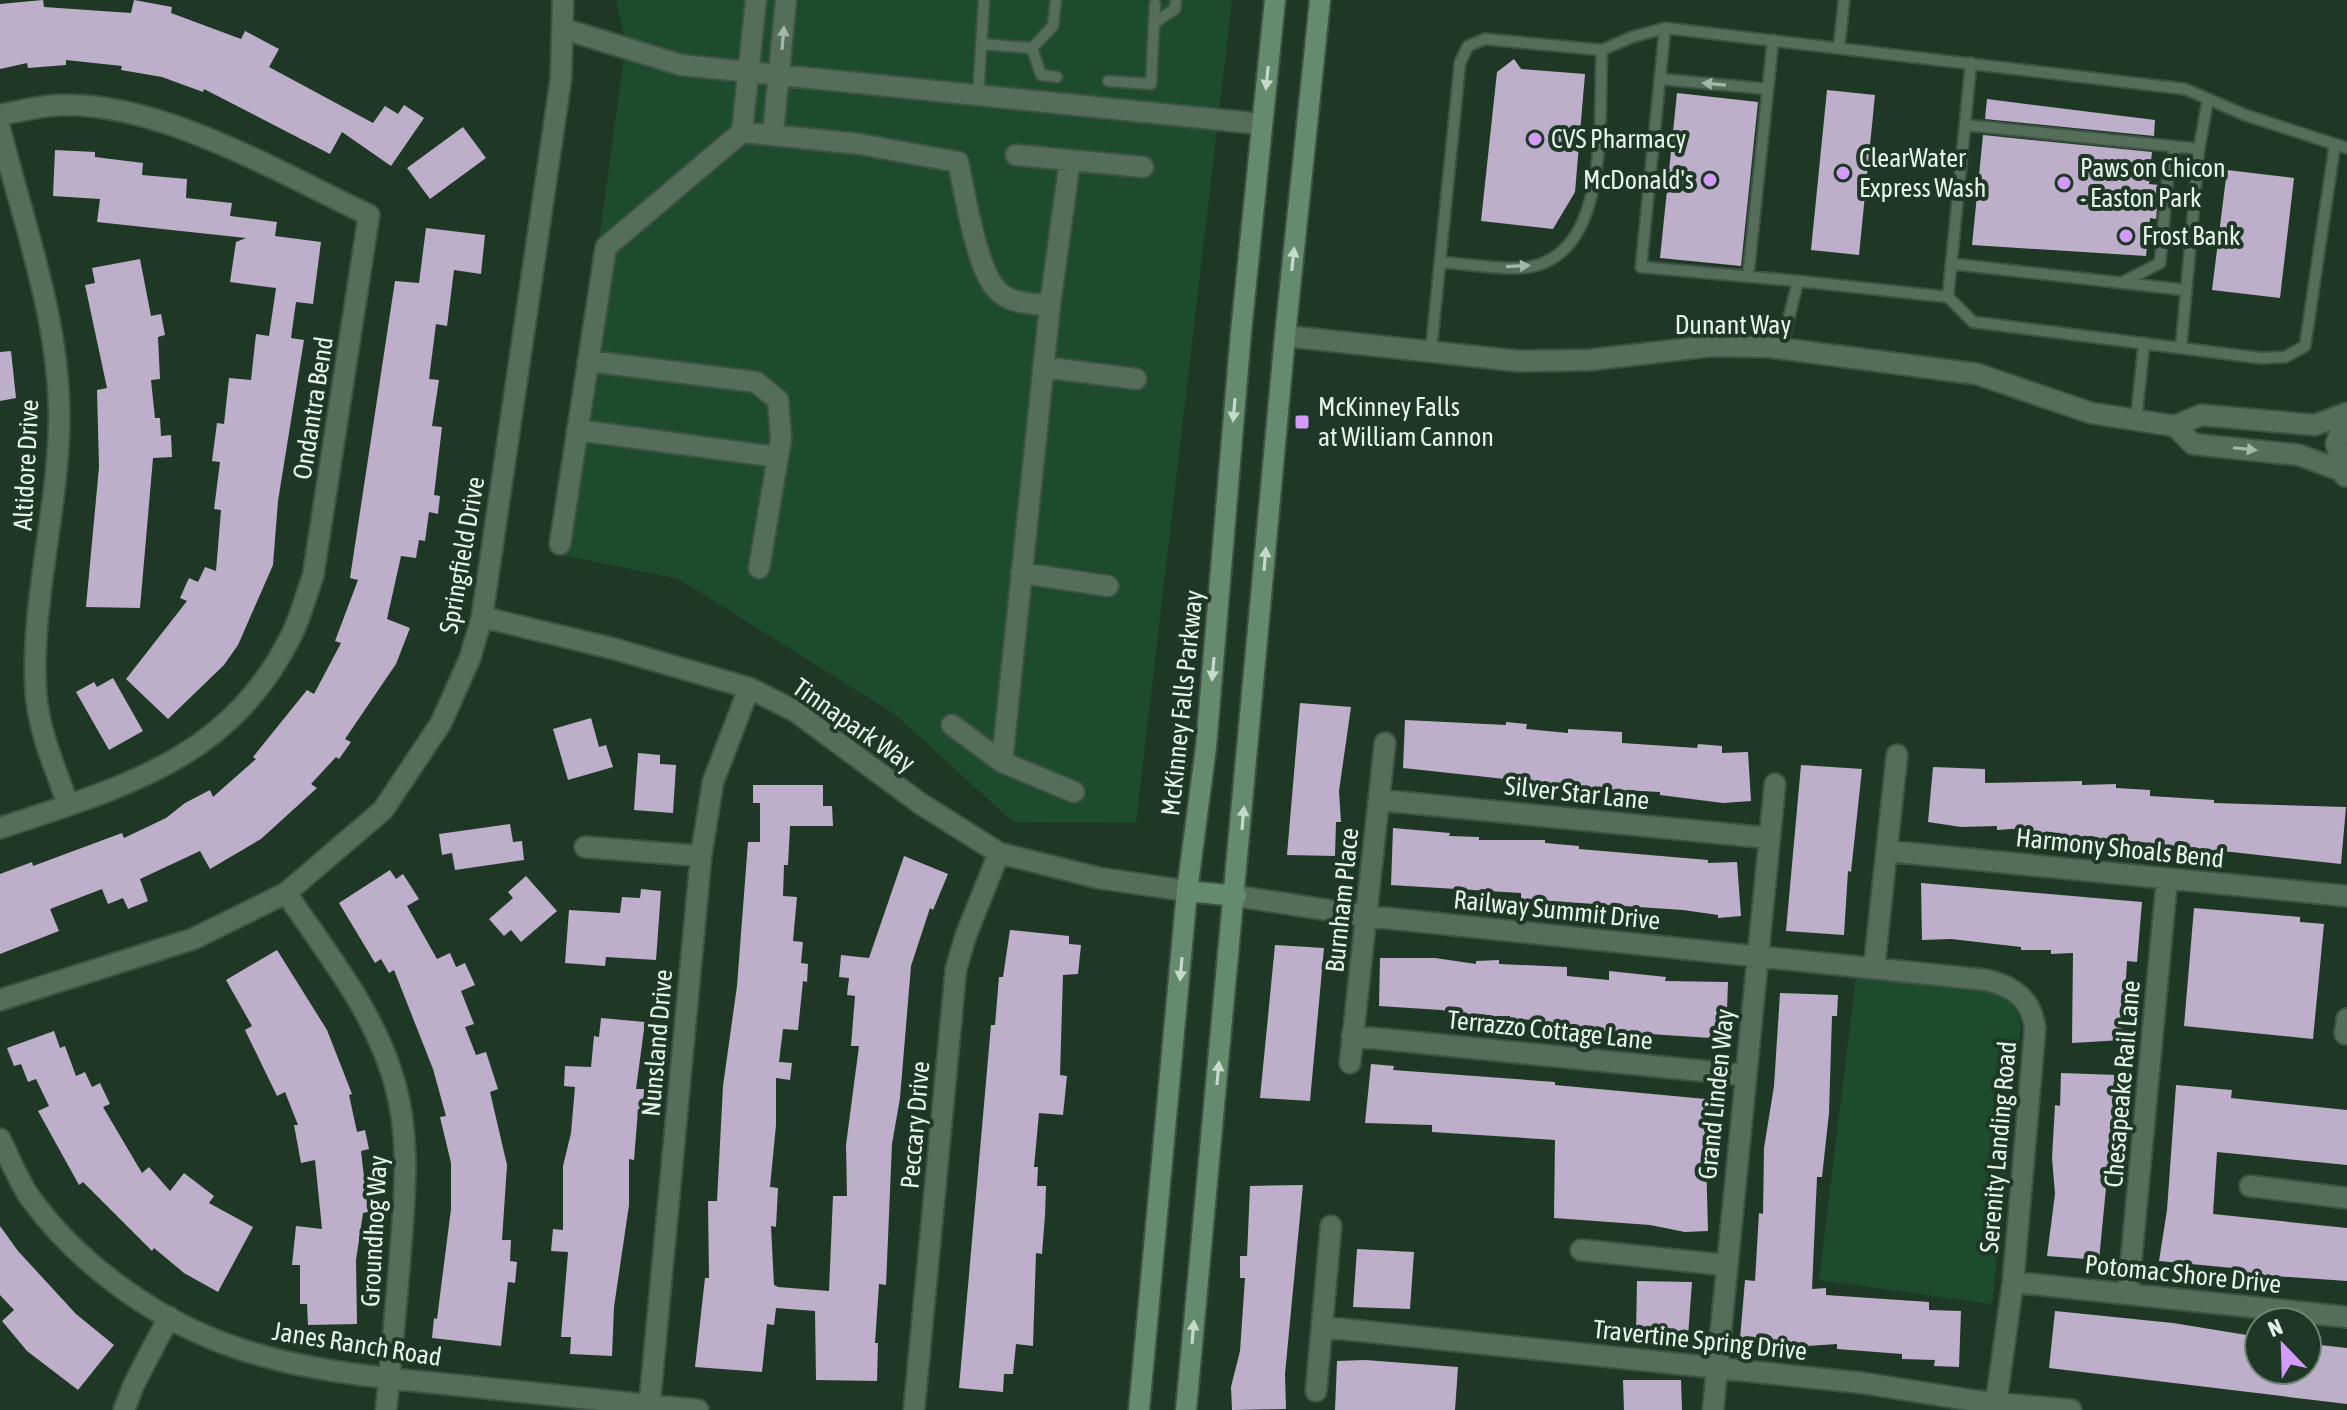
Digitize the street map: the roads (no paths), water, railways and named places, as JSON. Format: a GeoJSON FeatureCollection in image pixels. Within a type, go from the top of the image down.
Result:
{"type":"FeatureCollection","features":[{"type":"Feature","properties":{"kind":"main road","name":"McKinney Falls Parkway"},"geometry":{"type":"LineString","coordinates":[[1139,1410],[1187,891],[1206,747],[1275,0]]}},
{"type":"Feature","properties":{"kind":"main road"},"geometry":{"type":"LineString","coordinates":[[1186,1410],[1236,896],[1285,336],[1320,0]]}},
{"type":"Feature","properties":{"kind":"main road"},"geometry":{"type":"LineString","coordinates":[[1187,891],[1236,896]]}},
{"type":"Feature","properties":{"kind":"street","name":"Springfield Drive"},"geometry":{"type":"LineString","coordinates":[[0,1000],[193,939],[286,893],[383,810],[441,723],[470,658],[482,617],[561,78],[563,0]]}},
{"type":"Feature","properties":{"kind":"street"},"geometry":{"type":"LineString","coordinates":[[742,132],[756,0]]}},
{"type":"Feature","properties":{"kind":"street"},"geometry":{"type":"LineString","coordinates":[[773,133],[786,0]]}},
{"type":"Feature","properties":{"kind":"street"},"geometry":{"type":"LineString","coordinates":[[564,29],[681,65],[1262,124]]}},
{"type":"Feature","properties":{"kind":"street","name":"Ondantra Bend"},"geometry":{"type":"LineString","coordinates":[[0,115],[51,106],[119,111],[175,125],[369,215],[313,576],[293,633],[258,689],[206,742],[160,770],[0,828]]}},
{"type":"Feature","properties":{"kind":"street","name":"Altidore Drive"},"geometry":{"type":"LineString","coordinates":[[0,129],[48,320],[53,357],[59,425],[35,668],[42,729],[68,805]]}},
{"type":"Feature","properties":{"kind":"street"},"geometry":{"type":"LineString","coordinates":[[560,544],[606,247],[742,132],[773,133],[958,162],[979,253],[996,290],[1021,303],[1050,305]]}},
{"type":"Feature","properties":{"kind":"street"},"geometry":{"type":"LineString","coordinates":[[1016,155],[1143,167]]}},
{"type":"Feature","properties":{"kind":"street"},"geometry":{"type":"LineString","coordinates":[[1002,762],[1050,305],[1070,160]]}},
{"type":"Feature","properties":{"kind":"street","name":"Dunant Way"},"geometry":{"type":"LineString","coordinates":[[1285,336],[1554,361],[1711,346],[1781,349],[1977,374],[2063,404],[2136,422],[2175,426],[2201,415],[2315,425],[2347,413]]}},
{"type":"Feature","properties":{"kind":"street"},"geometry":{"type":"LineString","coordinates":[[588,361],[756,382],[778,400],[781,439],[759,568]]}},
{"type":"Feature","properties":{"kind":"street"},"geometry":{"type":"LineString","coordinates":[[1043,367],[1136,379]]}},
{"type":"Feature","properties":{"kind":"street"},"geometry":{"type":"LineString","coordinates":[[2344,475],[2336,444],[2347,413]]}},
{"type":"Feature","properties":{"kind":"street","name":"Dunant Way"},"geometry":{"type":"LineString","coordinates":[[2175,426],[2193,444],[2299,455],[2344,475]]}},
{"type":"Feature","properties":{"kind":"street"},"geometry":{"type":"LineString","coordinates":[[577,430],[777,457]]}},
{"type":"Feature","properties":{"kind":"street"},"geometry":{"type":"LineString","coordinates":[[1021,573],[1108,586]]}},
{"type":"Feature","properties":{"kind":"street","name":"Tinnapark Way"},"geometry":{"type":"LineString","coordinates":[[482,617],[749,688],[795,711],[921,804],[999,853],[1099,878],[1187,891]]}},
{"type":"Feature","properties":{"kind":"street","name":"Nunsland Drive"},"geometry":{"type":"LineString","coordinates":[[649,1407],[701,856],[713,782],[749,688]]}},
{"type":"Feature","properties":{"kind":"street"},"geometry":{"type":"LineString","coordinates":[[952,725],[1002,762],[1074,792]]}},
{"type":"Feature","properties":{"kind":"street","name":"Burnham Place"},"geometry":{"type":"LineString","coordinates":[[1350,1063],[1385,743]]}},
{"type":"Feature","properties":{"kind":"street"},"geometry":{"type":"LineString","coordinates":[[1874,968],[1897,755]]}},
{"type":"Feature","properties":{"kind":"street","name":"Grand Linden Way"},"geometry":{"type":"LineString","coordinates":[[1713,1410],[1743,1075],[1775,784]]}},
{"type":"Feature","properties":{"kind":"street","name":"Silver Star Lane"},"geometry":{"type":"LineString","coordinates":[[1379,800],[1769,838]]}},
{"type":"Feature","properties":{"kind":"street"},"geometry":{"type":"LineString","coordinates":[[585,847],[701,856]]}},
{"type":"Feature","properties":{"kind":"street","name":"Harmony Shoals Bend"},"geometry":{"type":"LineString","coordinates":[[1887,851],[2347,896]]}},
{"type":"Feature","properties":{"kind":"street","name":"Peccary Drive"},"geometry":{"type":"LineString","coordinates":[[914,1410],[956,969],[999,853]]}},
{"type":"Feature","properties":{"kind":"street","name":"Chesapeake Rail Lane"},"geometry":{"type":"LineString","coordinates":[[2128,1294],[2167,879]]}},
{"type":"Feature","properties":{"kind":"street","name":"Groundhog Way"},"geometry":{"type":"LineString","coordinates":[[286,893],[353,992],[391,1070],[404,1123],[407,1177],[386,1410]]}},
{"type":"Feature","properties":{"kind":"street","name":"Railway Summit Drive"},"geometry":{"type":"LineString","coordinates":[[1236,896],[1366,916],[1874,968]]}},
{"type":"Feature","properties":{"kind":"street","name":"Serenity Landing Road"},"geometry":{"type":"LineString","coordinates":[[1874,968],[2006,985],[2027,1003],[2034,1017],[2013,1282],[1996,1406]]}},
{"type":"Feature","properties":{"kind":"street","name":"Terrazzo Cottage Lane"},"geometry":{"type":"LineString","coordinates":[[1352,1036],[1743,1075]]}},
{"type":"Feature","properties":{"kind":"street","name":"Janes Ranch Road"},"geometry":{"type":"LineString","coordinates":[[0,1139],[29,1197],[72,1247],[117,1283],[169,1317],[238,1348],[285,1362],[390,1379],[698,1410]]}},
{"type":"Feature","properties":{"kind":"street"},"geometry":{"type":"LineString","coordinates":[[2250,1186],[2347,1198]]}},
{"type":"Feature","properties":{"kind":"street"},"geometry":{"type":"LineString","coordinates":[[1316,1391],[1331,1226]]}},
{"type":"Feature","properties":{"kind":"street"},"geometry":{"type":"LineString","coordinates":[[1581,1250],[1725,1265]]}},
{"type":"Feature","properties":{"kind":"street","name":"Potomac Shore Drive"},"geometry":{"type":"LineString","coordinates":[[2013,1282],[2347,1317]]}},
{"type":"Feature","properties":{"kind":"street"},"geometry":{"type":"LineString","coordinates":[[124,1410],[169,1317]]}},
{"type":"Feature","properties":{"kind":"street","name":"Travertine Spring Drive"},"geometry":{"type":"LineString","coordinates":[[1322,1327],[1863,1383],[1996,1406],[2071,1410]]}},
{"type":"Feature","properties":{"kind":"lane"},"geometry":{"type":"LineString","coordinates":[[978,96],[984,0]]}},
{"type":"Feature","properties":{"kind":"lane"},"geometry":{"type":"LineString","coordinates":[[1032,48],[1053,26],[1056,0]]}},
{"type":"Feature","properties":{"kind":"lane"},"geometry":{"type":"LineString","coordinates":[[1154,23],[1175,9],[1176,0]]}},
{"type":"Feature","properties":{"kind":"lane"},"geometry":{"type":"LineString","coordinates":[[1839,48],[1844,0]]}},
{"type":"Feature","properties":{"kind":"lane"},"geometry":{"type":"LineString","coordinates":[[1108,81],[1151,84],[1155,4]]}},
{"type":"Feature","properties":{"kind":"lane"},"geometry":{"type":"LineString","coordinates":[[1665,28],[1641,267],[1948,297],[1973,322],[2260,358],[2285,357],[2305,346],[2335,144]]}},
{"type":"Feature","properties":{"kind":"lane"},"geometry":{"type":"LineString","coordinates":[[1431,351],[1462,54],[1468,46],[1485,39],[1602,50],[1665,28],[2185,89],[2347,148]]}},
{"type":"Feature","properties":{"kind":"lane"},"geometry":{"type":"LineString","coordinates":[[1748,277],[1773,40]]}},
{"type":"Feature","properties":{"kind":"lane"},"geometry":{"type":"LineString","coordinates":[[981,44],[1032,48]]}},
{"type":"Feature","properties":{"kind":"lane"},"geometry":{"type":"LineString","coordinates":[[1032,48],[1041,75],[1057,77]]}},
{"type":"Feature","properties":{"kind":"lane"},"geometry":{"type":"LineString","coordinates":[[1441,262],[1521,268],[1540,263],[1573,243],[1588,212],[1594,184],[1602,50]]}},
{"type":"Feature","properties":{"kind":"lane"},"geometry":{"type":"LineString","coordinates":[[1948,297],[1971,63]]}},
{"type":"Feature","properties":{"kind":"lane"},"geometry":{"type":"LineString","coordinates":[[1660,79],[1768,89]]}},
{"type":"Feature","properties":{"kind":"lane"},"geometry":{"type":"LineString","coordinates":[[2181,348],[2199,149],[2208,99]]}},
{"type":"Feature","properties":{"kind":"lane"},"geometry":{"type":"LineString","coordinates":[[1965,125],[2199,149]]}},
{"type":"Feature","properties":{"kind":"lane"},"geometry":{"type":"LineString","coordinates":[[2121,283],[2160,263],[2169,165],[2177,147]]}},
{"type":"Feature","properties":{"kind":"lane"},"geometry":{"type":"LineString","coordinates":[[1953,264],[2186,290]]}},
{"type":"Feature","properties":{"kind":"lane"},"geometry":{"type":"LineString","coordinates":[[1781,349],[1798,281]]}},
{"type":"Feature","properties":{"kind":"lane"},"geometry":{"type":"LineString","coordinates":[[2136,422],[2144,343]]}},
{"type":"Feature","properties":{"kind":"place","name":"CVS Pharmacy"},"geometry":{"type":"Point","coordinates":[1535,139]}},
{"type":"Feature","properties":{"kind":"place","name":"ClearWater Express Wash"},"geometry":{"type":"Point","coordinates":[1843,173]}},
{"type":"Feature","properties":{"kind":"place","name":"McDonald's"},"geometry":{"type":"Point","coordinates":[1710,180]}},
{"type":"Feature","properties":{"kind":"place","name":"Paws on Chicon - Easton Park"},"geometry":{"type":"Point","coordinates":[2064,183]}},
{"type":"Feature","properties":{"kind":"place","name":"Frost Bank"},"geometry":{"type":"Point","coordinates":[2126,236]}},
{"type":"Feature","properties":{"kind":"place","name":"McKinney Falls at William Cannon"},"geometry":{"type":"Point","coordinates":[1302,422]}}]}
